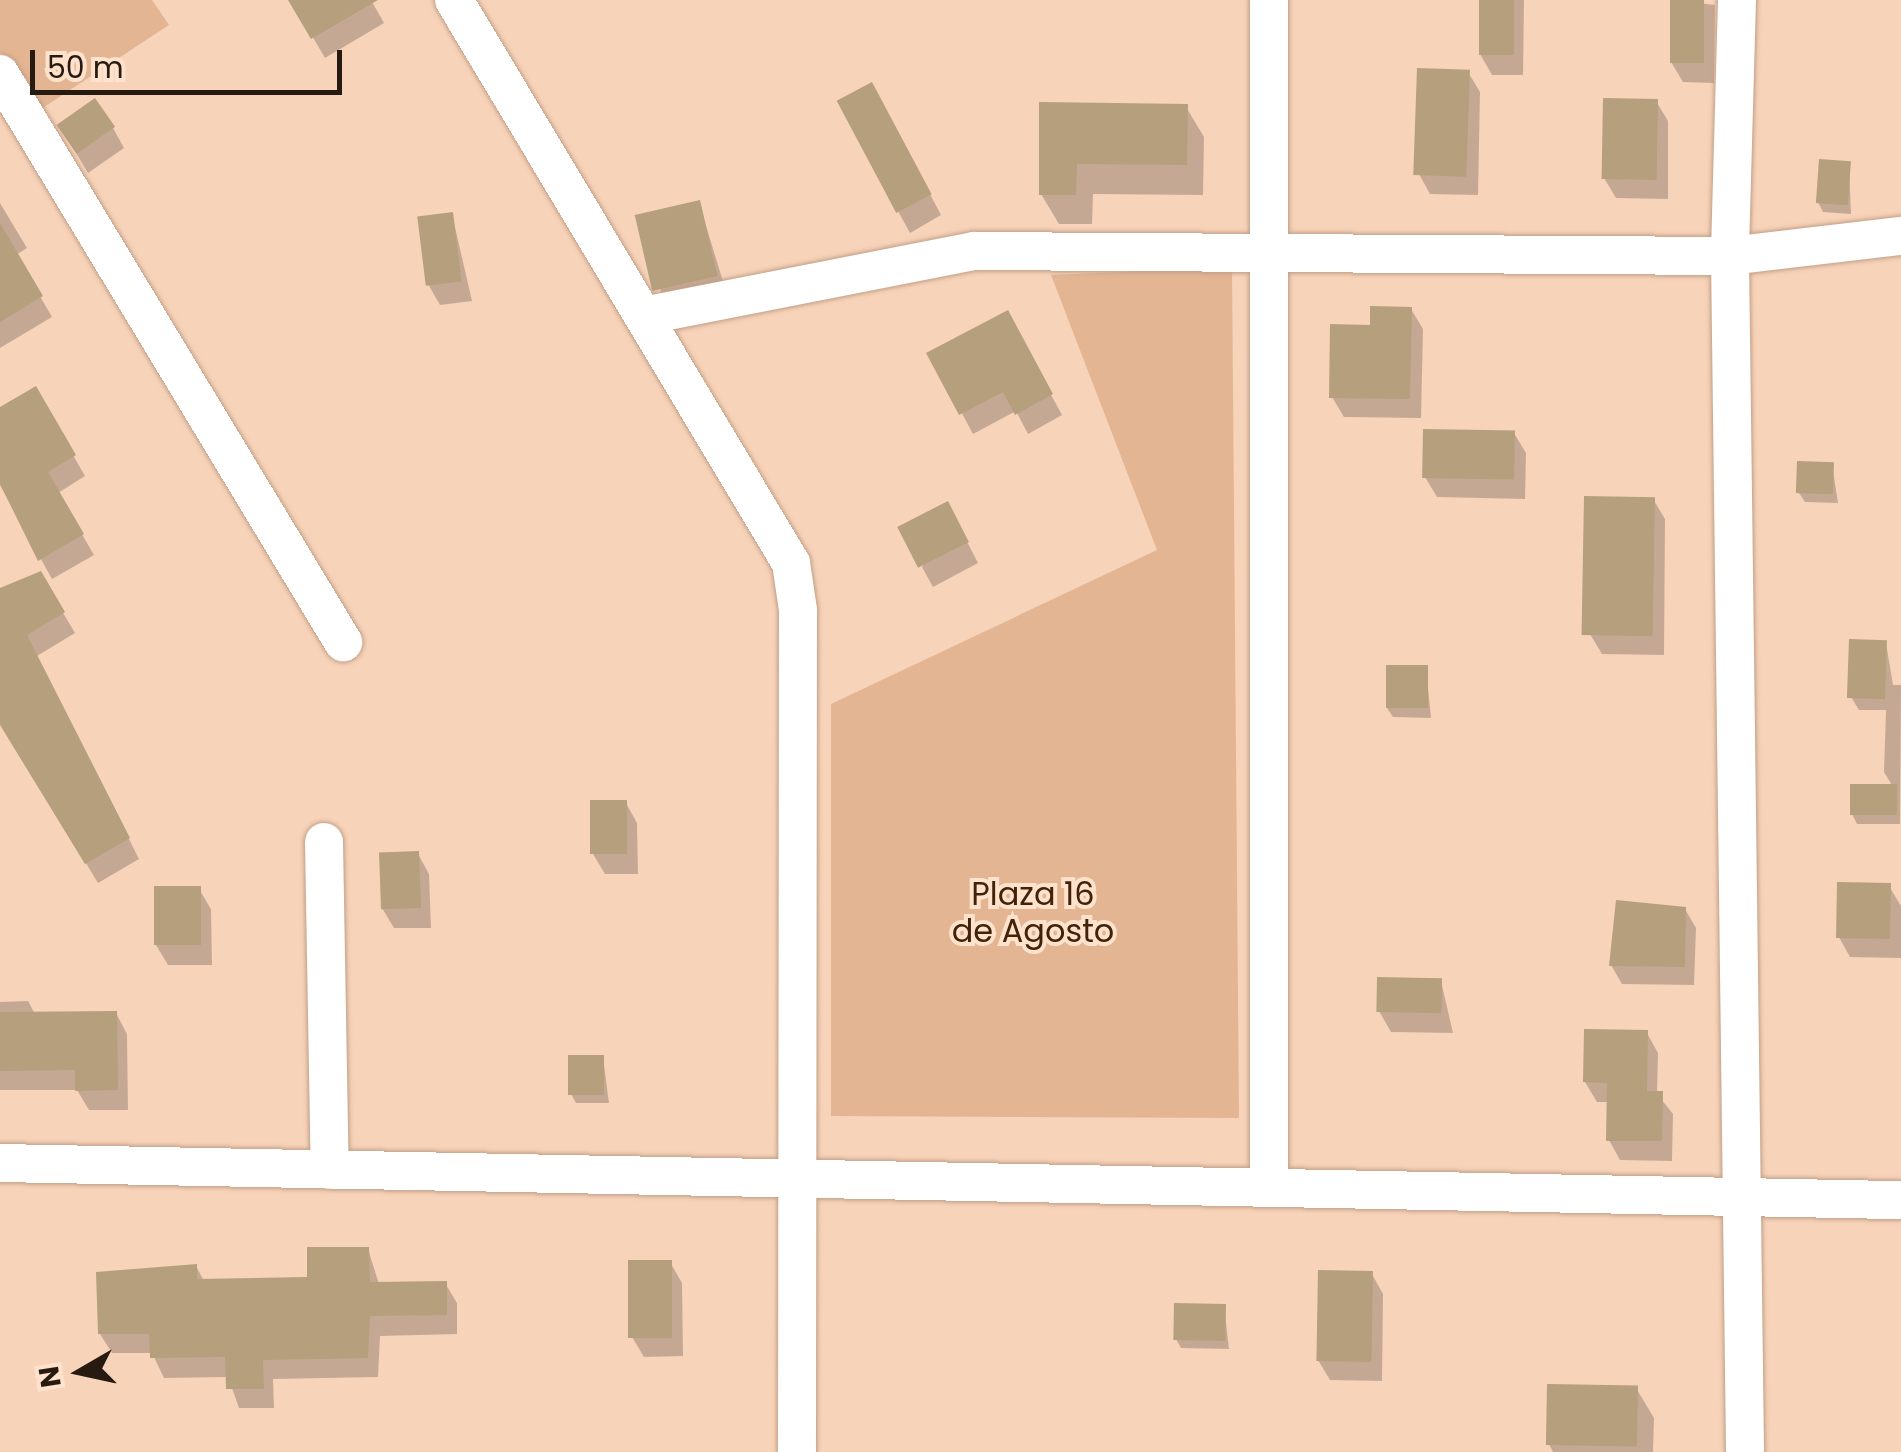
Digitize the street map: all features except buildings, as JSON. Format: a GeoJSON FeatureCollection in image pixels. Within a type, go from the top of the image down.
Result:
{"type":"FeatureCollection","features":[{"type":"Feature","properties":{"kind":"street"},"geometry":{"type":"LineString","coordinates":[[454,0],[648,315],[791,563],[797,1452]]}},
{"type":"Feature","properties":{"kind":"street"},"geometry":{"type":"LineString","coordinates":[[1269,0],[1269,1186]]}},
{"type":"Feature","properties":{"kind":"street"},"geometry":{"type":"LineString","coordinates":[[1737,0],[1730,256],[1745,1452]]}},
{"type":"Feature","properties":{"kind":"street"},"geometry":{"type":"LineString","coordinates":[[0,74],[342,642]]}},
{"type":"Feature","properties":{"kind":"street"},"geometry":{"type":"LineString","coordinates":[[648,315],[974,251],[1267,248],[1730,256],[1901,236]]}},
{"type":"Feature","properties":{"kind":"street"},"geometry":{"type":"LineString","coordinates":[[324,842],[330,1170]]}},
{"type":"Feature","properties":{"kind":"street"},"geometry":{"type":"LineString","coordinates":[[0,1163],[330,1170],[796,1172],[1901,1200]]}},
{"type":"Feature","properties":{"kind":"green space"},"geometry":{"type":"Polygon","coordinates":[[[0,0],[152,0],[169,25],[38,111],[0,52],[0,0]]]}},
{"type":"Feature","properties":{"kind":"green space","name":"Plaza 16 de Agosto"},"geometry":{"type":"Polygon","coordinates":[[[1232,267],[1239,1118],[831,1116],[831,704],[1157,550],[1051,275],[1232,267]]]}}]}
